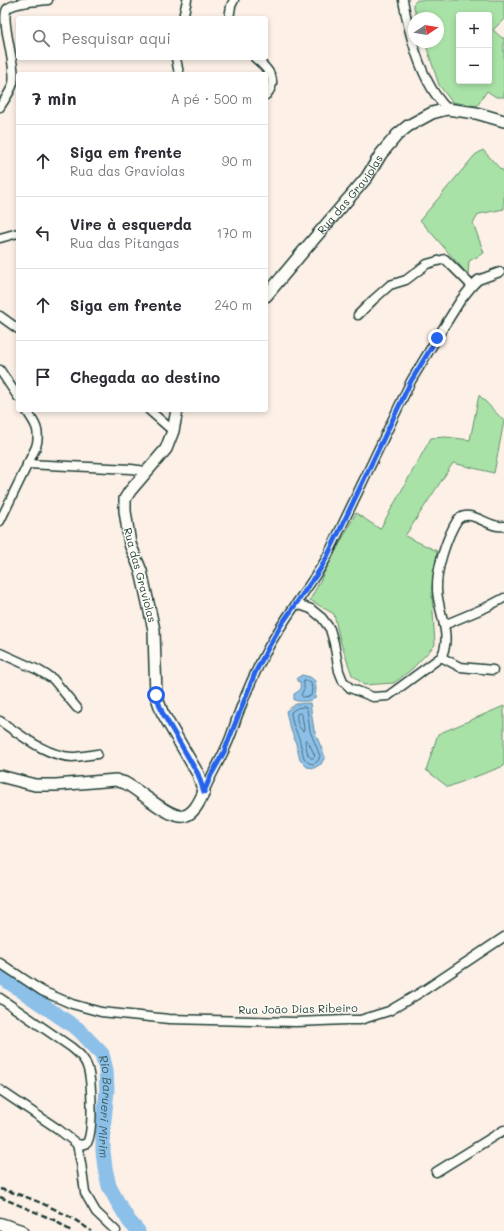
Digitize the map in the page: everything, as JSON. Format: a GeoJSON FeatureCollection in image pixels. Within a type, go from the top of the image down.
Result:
{"type":"FeatureCollection","features":[{"type":"Feature","properties":{"kind":"main road"},"geometry":{"type":"LineString","coordinates":[[447,109],[476,113],[504,121]]}},
{"type":"Feature","properties":{"kind":"main road","name":"Rua das Graviolas"},"geometry":{"type":"LineString","coordinates":[[268,294],[367,177],[381,154],[397,135],[408,126],[426,116],[447,109]]}},
{"type":"Feature","properties":{"kind":"main road","name":"Rua das Graviolas"},"geometry":{"type":"LineString","coordinates":[[177,412],[173,431],[166,449],[146,471],[125,499],[125,511],[130,544],[141,571],[154,630],[156,695],[162,712],[198,774],[204,792]]}},
{"type":"Feature","properties":{"kind":"main road"},"geometry":{"type":"LineString","coordinates":[[0,776],[35,785],[56,785],[116,780],[125,783],[152,802],[178,815],[184,816],[191,812],[204,792]]}},
{"type":"Feature","properties":{"kind":"main road"},"geometry":{"type":"LineString","coordinates":[[0,1224],[21,1231]]}},
{"type":"Feature","properties":{"kind":"street"},"geometry":{"type":"LineString","coordinates":[[0,107],[13,83],[12,66],[3,26],[4,12],[14,5],[48,0]]}},
{"type":"Feature","properties":{"kind":"street"},"geometry":{"type":"LineString","coordinates":[[183,16],[187,0]]}},
{"type":"Feature","properties":{"kind":"street"},"geometry":{"type":"LineString","coordinates":[[230,16],[234,0]]}},
{"type":"Feature","properties":{"kind":"street"},"geometry":{"type":"LineString","coordinates":[[403,0],[417,57],[432,90],[447,109]]}},
{"type":"Feature","properties":{"kind":"street"},"geometry":{"type":"LineString","coordinates":[[176,60],[179,72]]}},
{"type":"Feature","properties":{"kind":"street"},"geometry":{"type":"LineString","coordinates":[[257,60],[270,72],[272,86],[268,92]]}},
{"type":"Feature","properties":{"kind":"street"},"geometry":{"type":"LineString","coordinates":[[0,238],[16,234]]}},
{"type":"Feature","properties":{"kind":"street"},"geometry":{"type":"LineString","coordinates":[[358,315],[390,285],[406,280],[427,264],[445,259],[472,286]]}},
{"type":"Feature","properties":{"kind":"street"},"geometry":{"type":"LineString","coordinates":[[204,792],[232,734],[239,712],[255,673],[281,625],[297,604],[326,559],[411,381],[460,301],[472,286],[478,280],[500,272]]}},
{"type":"Feature","properties":{"kind":"street"},"geometry":{"type":"LineString","coordinates":[[0,316],[16,325]]}},
{"type":"Feature","properties":{"kind":"street"},"geometry":{"type":"LineString","coordinates":[[0,370],[16,394]]}},
{"type":"Feature","properties":{"kind":"street"},"geometry":{"type":"LineString","coordinates":[[0,521],[38,439],[36,426],[27,412]]}},
{"type":"Feature","properties":{"kind":"street"},"geometry":{"type":"LineString","coordinates":[[151,412],[173,431]]}},
{"type":"Feature","properties":{"kind":"street"},"geometry":{"type":"LineString","coordinates":[[27,464],[146,471]]}},
{"type":"Feature","properties":{"kind":"street"},"geometry":{"type":"LineString","coordinates":[[297,604],[311,609],[322,618],[330,629],[339,671],[343,682],[350,688],[373,697],[388,696],[441,657],[444,652],[446,646],[444,625],[437,590],[438,571],[444,550],[455,523],[462,516],[468,515],[500,527],[504,526]]}},
{"type":"Feature","properties":{"kind":"street"},"geometry":{"type":"LineString","coordinates":[[444,625],[487,607],[504,598]]}},
{"type":"Feature","properties":{"kind":"street"},"geometry":{"type":"LineString","coordinates":[[0,653],[38,670],[53,679],[77,708]]}},
{"type":"Feature","properties":{"kind":"street"},"geometry":{"type":"LineString","coordinates":[[441,657],[460,667],[492,670]]}},
{"type":"Feature","properties":{"kind":"street"},"geometry":{"type":"LineString","coordinates":[[0,721],[32,742],[50,751],[73,757],[97,754]]}},
{"type":"Feature","properties":{"kind":"street","name":"Rua João Dias Ribeiro"},"geometry":{"type":"LineString","coordinates":[[0,963],[42,992],[72,1004],[101,1012],[176,1019],[296,1022],[360,1020],[389,1011],[423,991],[504,937]]}},
{"type":"Feature","properties":{"kind":"street"},"geometry":{"type":"LineString","coordinates":[[0,998],[71,1046],[81,1056],[87,1066],[91,1098],[92,1129],[87,1143],[81,1145],[77,1144],[58,1129],[0,1090]]}},
{"type":"Feature","properties":{"kind":"street"},"geometry":{"type":"LineString","coordinates":[[436,1172],[504,1130]]}},
{"type":"Feature","properties":{"kind":"street"},"geometry":{"type":"LineString","coordinates":[[77,1144],[85,1193],[96,1212],[116,1231]]}},
{"type":"Feature","properties":{"kind":"green space"},"geometry":{"type":"Polygon","coordinates":[[[417,0],[504,0],[504,19],[493,30],[504,38],[504,97],[496,97],[487,91],[477,106],[452,102],[439,85],[427,48],[444,48],[444,12],[415,12],[413,4],[417,0]]]}},
{"type":"Feature","properties":{"kind":"green space"},"geometry":{"type":"Polygon","coordinates":[[[483,150],[501,170],[504,170],[504,209],[479,214],[473,223],[484,253],[469,261],[468,275],[420,220],[475,155],[483,150]]]}},
{"type":"Feature","properties":{"kind":"green space"},"geometry":{"type":"Polygon","coordinates":[[[479,395],[504,421],[494,473],[453,463],[405,536],[437,551],[432,596],[435,645],[412,669],[394,683],[364,685],[352,675],[340,640],[334,614],[310,600],[356,513],[380,529],[431,438],[446,437],[470,440],[479,395]]]}},
{"type":"Feature","properties":{"kind":"green space"},"geometry":{"type":"Polygon","coordinates":[[[504,706],[504,766],[448,787],[426,770],[438,734],[504,706]]]}},
{"type":"Feature","properties":{"kind":"water"},"geometry":{"type":"Polygon","coordinates":[[[302,675],[310,677],[315,681],[315,698],[308,701],[294,700],[294,694],[298,692],[300,688],[300,682],[297,681],[297,678],[302,675]]]}},
{"type":"Feature","properties":{"kind":"water"},"geometry":{"type":"Polygon","coordinates":[[[310,703],[314,730],[325,757],[321,764],[314,768],[307,767],[300,760],[286,711],[296,704],[310,703]]]}},
{"type":"Feature","properties":{"kind":"waterway","name":"Rio Barueri Mirim"},"geometry":{"type":"LineString","coordinates":[[0,976],[78,1029],[102,1054],[106,1070],[107,1090],[103,1130],[105,1168],[109,1186],[129,1221],[138,1231]]}},
{"type":"Feature","properties":{"kind":"railway"},"geometry":{"type":"LineString","coordinates":[[0,1189],[48,1206],[82,1224],[91,1231]]}},
{"type":"Feature","properties":{"kind":"railway"},"geometry":{"type":"LineString","coordinates":[[0,1197],[54,1220],[71,1231]]}},
{"type":"Feature","properties":{"kind":"route"},"geometry":{"type":"LineString","coordinates":[[156,695],[162,712],[198,774],[204,792],[232,734],[239,712],[255,673],[281,625],[297,604],[326,559],[411,381],[437,338]]}}]}
